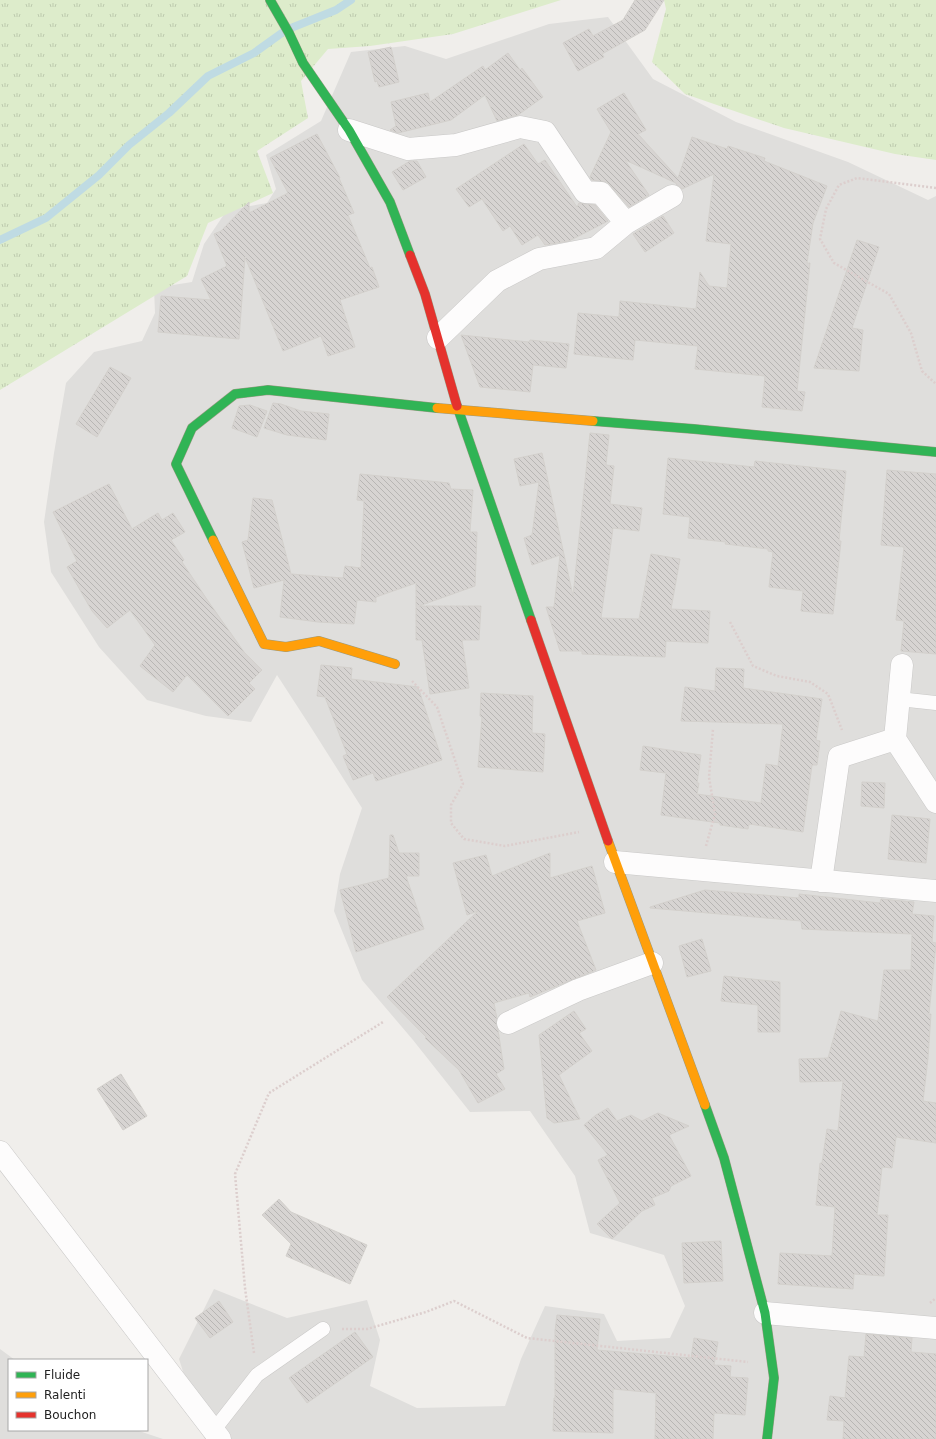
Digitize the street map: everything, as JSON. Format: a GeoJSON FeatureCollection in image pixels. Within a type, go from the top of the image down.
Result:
{"type":"FeatureCollection","features":[{"type":"Feature","properties":{"kind":"street"},"geometry":{"type":"LineString","coordinates":[[270,0],[303,63],[349,130],[390,202],[425,294],[458,410],[603,828],[724,1158],[765,1312],[774,1378],[767,1439]]}},
{"type":"Feature","properties":{"kind":"street"},"geometry":{"type":"LineString","coordinates":[[349,130],[408,149],[456,145],[520,127],[545,132],[585,192],[601,193],[626,223]]}},
{"type":"Feature","properties":{"kind":"street"},"geometry":{"type":"LineString","coordinates":[[438,338],[497,281],[540,259],[596,248],[626,223],[672,196]]}},
{"type":"Feature","properties":{"kind":"street"},"geometry":{"type":"LineString","coordinates":[[396,664],[319,641],[286,647],[264,644],[176,464],[192,428],[235,394],[268,390],[458,410],[702,430],[936,452]]}},
{"type":"Feature","properties":{"kind":"street"},"geometry":{"type":"LineString","coordinates":[[902,665],[895,739],[936,802]]}},
{"type":"Feature","properties":{"kind":"street"},"geometry":{"type":"LineString","coordinates":[[821,881],[839,757],[895,739]]}},
{"type":"Feature","properties":{"kind":"street"},"geometry":{"type":"LineString","coordinates":[[615,862],[936,891]]}},
{"type":"Feature","properties":{"kind":"street"},"geometry":{"type":"LineString","coordinates":[[508,1023],[578,990],[652,963]]}},
{"type":"Feature","properties":{"kind":"street"},"geometry":{"type":"LineString","coordinates":[[0,1152],[217,1434]]}},
{"type":"Feature","properties":{"kind":"street"},"geometry":{"type":"LineString","coordinates":[[765,1312],[936,1328]]}},
{"type":"Feature","properties":{"kind":"lane"},"geometry":{"type":"LineString","coordinates":[[899,699],[936,703]]}},
{"type":"Feature","properties":{"kind":"lane"},"geometry":{"type":"LineString","coordinates":[[217,1434],[257,1375],[324,1329]]}},
{"type":"Feature","properties":{"kind":"path"},"geometry":{"type":"LineString","coordinates":[[936,188],[857,178],[839,185],[826,209],[820,239],[834,263],[889,294],[911,333],[922,372],[936,384]]}},
{"type":"Feature","properties":{"kind":"path"},"geometry":{"type":"LineString","coordinates":[[730,622],[753,666],[777,676],[810,682],[828,694],[851,753]]}},
{"type":"Feature","properties":{"kind":"path"},"geometry":{"type":"LineString","coordinates":[[396,664],[437,707],[463,784],[451,805],[451,823],[464,839],[504,846],[603,828]]}},
{"type":"Feature","properties":{"kind":"path"},"geometry":{"type":"LineString","coordinates":[[700,870],[714,814],[709,776],[713,728]]}},
{"type":"Feature","properties":{"kind":"path"},"geometry":{"type":"LineString","coordinates":[[257,1375],[245,1288],[235,1174],[269,1093],[382,1022]]}},
{"type":"Feature","properties":{"kind":"path"},"geometry":{"type":"LineString","coordinates":[[324,1329],[367,1329],[426,1312],[454,1301],[527,1338],[773,1365]]}},
{"type":"Feature","properties":{"kind":"shaded area"},"geometry":{"type":"Polygon","coordinates":[[[608,17],[653,79],[736,122],[848,162],[928,200],[936,196],[936,1439],[205,1439],[179,1359],[214,1289],[287,1318],[367,1300],[380,1340],[370,1386],[417,1408],[505,1406],[521,1359],[545,1306],[604,1314],[617,1341],[670,1338],[685,1306],[664,1255],[590,1233],[575,1176],[530,1111],[470,1112],[413,1040],[362,980],[334,911],[340,874],[362,808],[277,675],[251,722],[206,716],[147,700],[99,647],[51,572],[44,522],[66,383],[94,352],[142,341],[155,313],[154,288],[192,282],[204,244],[227,210],[267,203],[276,189],[266,155],[321,121],[351,52],[405,46],[446,59],[549,24],[608,17]]]}},
{"type":"Feature","properties":{"kind":"shaded area"},"geometry":{"type":"Polygon","coordinates":[[[0,1349],[14,1359],[8,1359],[8,1431],[139,1431],[163,1439],[0,1439],[0,1349]]]}},
{"type":"Feature","properties":{"kind":"green space"},"geometry":{"type":"Polygon","coordinates":[[[0,0],[561,0],[453,34],[370,46],[328,49],[301,81],[308,118],[257,151],[273,193],[208,223],[187,276],[0,390],[0,0]]]}},
{"type":"Feature","properties":{"kind":"green space"},"geometry":{"type":"Polygon","coordinates":[[[664,0],[936,0],[936,160],[895,154],[784,128],[685,94],[652,62],[666,9],[664,0]]]}},
{"type":"Feature","properties":{"kind":"building"},"geometry":{"type":"Polygon","coordinates":[[[635,0],[664,0],[645,30],[602,54],[604,57],[578,71],[563,43],[589,29],[593,36],[623,20],[635,0]]]}},
{"type":"Feature","properties":{"kind":"building"},"geometry":{"type":"Polygon","coordinates":[[[391,47],[399,82],[379,87],[377,81],[375,82],[368,52],[391,47]]]}},
{"type":"Feature","properties":{"kind":"building"},"geometry":{"type":"Polygon","coordinates":[[[508,53],[520,70],[522,68],[543,97],[518,115],[497,121],[485,95],[451,120],[398,133],[390,130],[396,126],[391,102],[428,93],[430,102],[483,66],[485,70],[508,53]]]}},
{"type":"Feature","properties":{"kind":"building"},"geometry":{"type":"Polygon","coordinates":[[[624,93],[646,130],[638,134],[678,178],[692,137],[727,149],[728,146],[765,158],[764,161],[827,186],[813,223],[807,263],[810,263],[797,391],[805,392],[802,411],[762,407],[765,376],[695,369],[698,346],[635,340],[633,360],[574,354],[578,313],[619,317],[620,301],[696,309],[700,272],[709,286],[727,288],[731,244],[706,241],[714,174],[682,189],[676,183],[625,160],[649,195],[629,207],[607,182],[592,180],[590,177],[611,132],[597,109],[624,93]]]}},
{"type":"Feature","properties":{"kind":"building"},"geometry":{"type":"Polygon","coordinates":[[[317,134],[340,178],[354,213],[348,215],[370,268],[372,267],[379,287],[340,300],[355,347],[328,356],[321,336],[283,351],[245,257],[239,339],[158,332],[161,296],[211,300],[201,279],[227,266],[214,234],[221,231],[249,202],[249,213],[288,193],[270,158],[317,134]]]}},
{"type":"Feature","properties":{"kind":"building"},"geometry":{"type":"Polygon","coordinates":[[[524,144],[538,164],[545,160],[577,207],[579,203],[595,205],[608,221],[569,241],[545,245],[538,235],[522,245],[510,226],[503,231],[482,199],[469,207],[456,189],[524,144]]]}},
{"type":"Feature","properties":{"kind":"building"},"geometry":{"type":"Polygon","coordinates":[[[410,161],[417,161],[426,177],[403,190],[392,172],[410,161]]]}},
{"type":"Feature","properties":{"kind":"building"},"geometry":{"type":"Polygon","coordinates":[[[663,216],[674,233],[645,252],[633,234],[663,216]]]}},
{"type":"Feature","properties":{"kind":"building"},"geometry":{"type":"Polygon","coordinates":[[[857,240],[879,247],[852,328],[863,330],[859,371],[814,368],[857,240]]]}},
{"type":"Feature","properties":{"kind":"building"},"geometry":{"type":"Polygon","coordinates":[[[461,335],[529,342],[530,340],[569,344],[566,368],[533,365],[530,392],[480,387],[461,335]]]}},
{"type":"Feature","properties":{"kind":"building"},"geometry":{"type":"Polygon","coordinates":[[[110,367],[131,378],[97,437],[76,424],[110,367]]]}},
{"type":"Feature","properties":{"kind":"building"},"geometry":{"type":"Polygon","coordinates":[[[273,403],[281,404],[301,411],[329,414],[326,440],[287,435],[264,428],[273,403]]]}},
{"type":"Feature","properties":{"kind":"building"},"geometry":{"type":"Polygon","coordinates":[[[250,405],[267,411],[257,437],[232,428],[239,406],[250,405]]]}},
{"type":"Feature","properties":{"kind":"building"},"geometry":{"type":"Polygon","coordinates":[[[590,433],[609,435],[606,465],[614,466],[610,504],[642,508],[639,531],[613,528],[601,618],[639,619],[651,554],[680,559],[671,609],[710,611],[708,643],[666,641],[665,657],[582,654],[582,651],[560,651],[546,607],[554,607],[560,555],[532,565],[524,538],[532,535],[539,482],[520,486],[514,459],[542,453],[573,596],[590,433]]]}},
{"type":"Feature","properties":{"kind":"building"},"geometry":{"type":"Polygon","coordinates":[[[668,458],[754,467],[755,461],[846,471],[839,541],[841,541],[833,614],[801,611],[803,591],[769,587],[773,552],[768,551],[768,549],[725,544],[726,542],[688,538],[690,517],[663,514],[668,458]]]}},
{"type":"Feature","properties":{"kind":"building"},"geometry":{"type":"Polygon","coordinates":[[[887,470],[936,474],[936,654],[901,651],[904,621],[896,620],[904,547],[881,545],[887,470]]]}},
{"type":"Feature","properties":{"kind":"building"},"geometry":{"type":"Polygon","coordinates":[[[360,474],[449,483],[451,489],[473,490],[470,532],[477,532],[475,586],[419,606],[481,606],[479,640],[462,640],[469,688],[430,694],[422,640],[416,640],[416,583],[376,597],[376,602],[357,600],[354,624],[318,622],[280,617],[284,580],[254,588],[242,542],[248,540],[253,498],[272,500],[291,574],[343,578],[345,566],[361,568],[364,501],[357,500],[360,474]]]}},
{"type":"Feature","properties":{"kind":"building"},"geometry":{"type":"Polygon","coordinates":[[[109,484],[132,529],[158,513],[162,520],[173,513],[185,532],[171,540],[184,560],[182,562],[244,652],[262,670],[249,683],[255,689],[228,716],[187,675],[173,692],[140,666],[155,645],[130,610],[107,628],[92,611],[67,567],[77,561],[53,512],[109,484]]]}},
{"type":"Feature","properties":{"kind":"building"},"geometry":{"type":"Polygon","coordinates":[[[321,665],[352,668],[351,679],[418,687],[442,760],[376,781],[373,773],[353,780],[343,756],[347,754],[325,697],[317,696],[321,665]]]}},
{"type":"Feature","properties":{"kind":"building"},"geometry":{"type":"Polygon","coordinates":[[[716,668],[744,669],[743,688],[822,699],[816,740],[820,741],[817,765],[812,765],[803,832],[749,824],[748,829],[720,825],[720,823],[661,815],[666,773],[640,770],[643,746],[701,755],[697,794],[761,803],[766,764],[778,766],[783,724],[681,721],[685,687],[715,691],[716,668]]]}},
{"type":"Feature","properties":{"kind":"building"},"geometry":{"type":"Polygon","coordinates":[[[481,693],[533,696],[532,733],[545,734],[543,772],[478,767],[482,717],[480,716],[481,693]]]}},
{"type":"Feature","properties":{"kind":"building"},"geometry":{"type":"Polygon","coordinates":[[[862,782],[885,783],[884,808],[861,806],[862,782]]]}},
{"type":"Feature","properties":{"kind":"building"},"geometry":{"type":"Polygon","coordinates":[[[892,815],[930,819],[926,863],[888,859],[892,815]]]}},
{"type":"Feature","properties":{"kind":"building"},"geometry":{"type":"Polygon","coordinates":[[[390,835],[393,835],[399,853],[419,853],[419,876],[406,876],[424,929],[356,952],[340,890],[389,878],[390,835]]]}},
{"type":"Feature","properties":{"kind":"building"},"geometry":{"type":"Polygon","coordinates":[[[550,853],[550,878],[592,866],[605,913],[577,921],[596,970],[530,997],[529,993],[494,1003],[504,1069],[496,1074],[505,1089],[478,1103],[459,1070],[425,1038],[426,1037],[387,997],[478,911],[467,915],[453,863],[486,855],[492,876],[550,853]]]}},
{"type":"Feature","properties":{"kind":"building"},"geometry":{"type":"Polygon","coordinates":[[[705,890],[799,898],[799,894],[880,903],[881,899],[914,902],[912,914],[934,916],[932,942],[936,943],[929,1014],[931,1014],[928,1058],[923,1101],[936,1103],[936,1143],[896,1137],[892,1168],[882,1167],[877,1215],[888,1215],[884,1276],[854,1274],[853,1289],[778,1284],[780,1253],[832,1256],[835,1207],[816,1205],[820,1163],[822,1163],[827,1129],[838,1131],[843,1081],[800,1082],[799,1059],[828,1058],[841,1011],[878,1021],[884,970],[911,970],[912,934],[802,929],[801,921],[650,908],[705,890]]]}},
{"type":"Feature","properties":{"kind":"building"},"geometry":{"type":"Polygon","coordinates":[[[702,939],[711,971],[687,977],[679,946],[702,939]]]}},
{"type":"Feature","properties":{"kind":"building"},"geometry":{"type":"Polygon","coordinates":[[[724,976],[780,982],[780,1032],[758,1032],[758,1005],[721,1001],[724,976]]]}},
{"type":"Feature","properties":{"kind":"building"},"geometry":{"type":"Polygon","coordinates":[[[574,1011],[586,1029],[579,1033],[592,1051],[559,1075],[580,1119],[554,1123],[547,1118],[539,1035],[574,1011]]]}},
{"type":"Feature","properties":{"kind":"building"},"geometry":{"type":"Polygon","coordinates":[[[121,1074],[147,1116],[123,1130],[97,1089],[121,1074]]]}},
{"type":"Feature","properties":{"kind":"building"},"geometry":{"type":"Polygon","coordinates":[[[608,1108],[617,1121],[631,1115],[642,1121],[658,1113],[689,1126],[669,1135],[691,1176],[671,1186],[669,1191],[652,1198],[655,1205],[642,1211],[612,1239],[597,1224],[620,1203],[598,1160],[608,1155],[584,1125],[596,1115],[608,1108]]]}},
{"type":"Feature","properties":{"kind":"building"},"geometry":{"type":"Polygon","coordinates":[[[279,1199],[291,1212],[367,1245],[350,1284],[286,1256],[291,1244],[262,1215],[279,1199]]]}},
{"type":"Feature","properties":{"kind":"building"},"geometry":{"type":"Polygon","coordinates":[[[721,1241],[723,1281],[684,1283],[682,1243],[721,1241]]]}},
{"type":"Feature","properties":{"kind":"building"},"geometry":{"type":"Polygon","coordinates":[[[219,1301],[233,1322],[210,1338],[195,1318],[219,1301]]]}},
{"type":"Feature","properties":{"kind":"building"},"geometry":{"type":"Polygon","coordinates":[[[557,1315],[600,1319],[597,1350],[691,1358],[694,1338],[718,1342],[714,1365],[731,1366],[730,1377],[748,1378],[745,1415],[714,1413],[713,1439],[655,1439],[656,1393],[613,1389],[613,1433],[553,1431],[555,1398],[555,1331],[557,1315]]]}},
{"type":"Feature","properties":{"kind":"building"},"geometry":{"type":"Polygon","coordinates":[[[355,1332],[373,1357],[307,1403],[289,1378],[355,1332]]]}},
{"type":"Feature","properties":{"kind":"building"},"geometry":{"type":"Polygon","coordinates":[[[866,1334],[912,1338],[911,1352],[936,1354],[936,1439],[843,1439],[844,1421],[827,1420],[830,1396],[845,1398],[849,1356],[864,1357],[866,1334]]]}},
{"type":"Feature","properties":{"kind":"waterway"},"geometry":{"type":"LineString","coordinates":[[0,240],[46,218],[99,175],[129,145],[169,113],[208,76],[254,53],[286,30],[336,10],[351,0]]}},
{"type":"Feature","properties":{"kind":"traffic: fast"},"geometry":{"type":"LineString","coordinates":[[270,0],[289,33],[303,63],[349,130],[390,202],[410,255]]}},
{"type":"Feature","properties":{"kind":"traffic: fast"},"geometry":{"type":"LineString","coordinates":[[213,540],[176,464],[192,428],[235,394],[268,390],[437,408]]}},
{"type":"Feature","properties":{"kind":"traffic: fast"},"geometry":{"type":"LineString","coordinates":[[457,406],[531,620]]}},
{"type":"Feature","properties":{"kind":"traffic: fast"},"geometry":{"type":"LineString","coordinates":[[593,421],[936,452]]}},
{"type":"Feature","properties":{"kind":"traffic: fast"},"geometry":{"type":"LineString","coordinates":[[705,1105],[724,1158],[765,1313],[774,1378],[767,1439]]}},
{"type":"Feature","properties":{"kind":"traffic: slow"},"geometry":{"type":"LineString","coordinates":[[437,408],[593,421]]}},
{"type":"Feature","properties":{"kind":"traffic: slow"},"geometry":{"type":"LineString","coordinates":[[213,540],[264,644],[286,647],[319,641],[395,664]]}},
{"type":"Feature","properties":{"kind":"traffic: slow"},"geometry":{"type":"LineString","coordinates":[[608,841],[705,1105]]}},
{"type":"Feature","properties":{"kind":"traffic: jam"},"geometry":{"type":"LineString","coordinates":[[410,255],[425,294],[457,406]]}},
{"type":"Feature","properties":{"kind":"traffic: jam"},"geometry":{"type":"LineString","coordinates":[[531,620],[608,841]]}}]}
